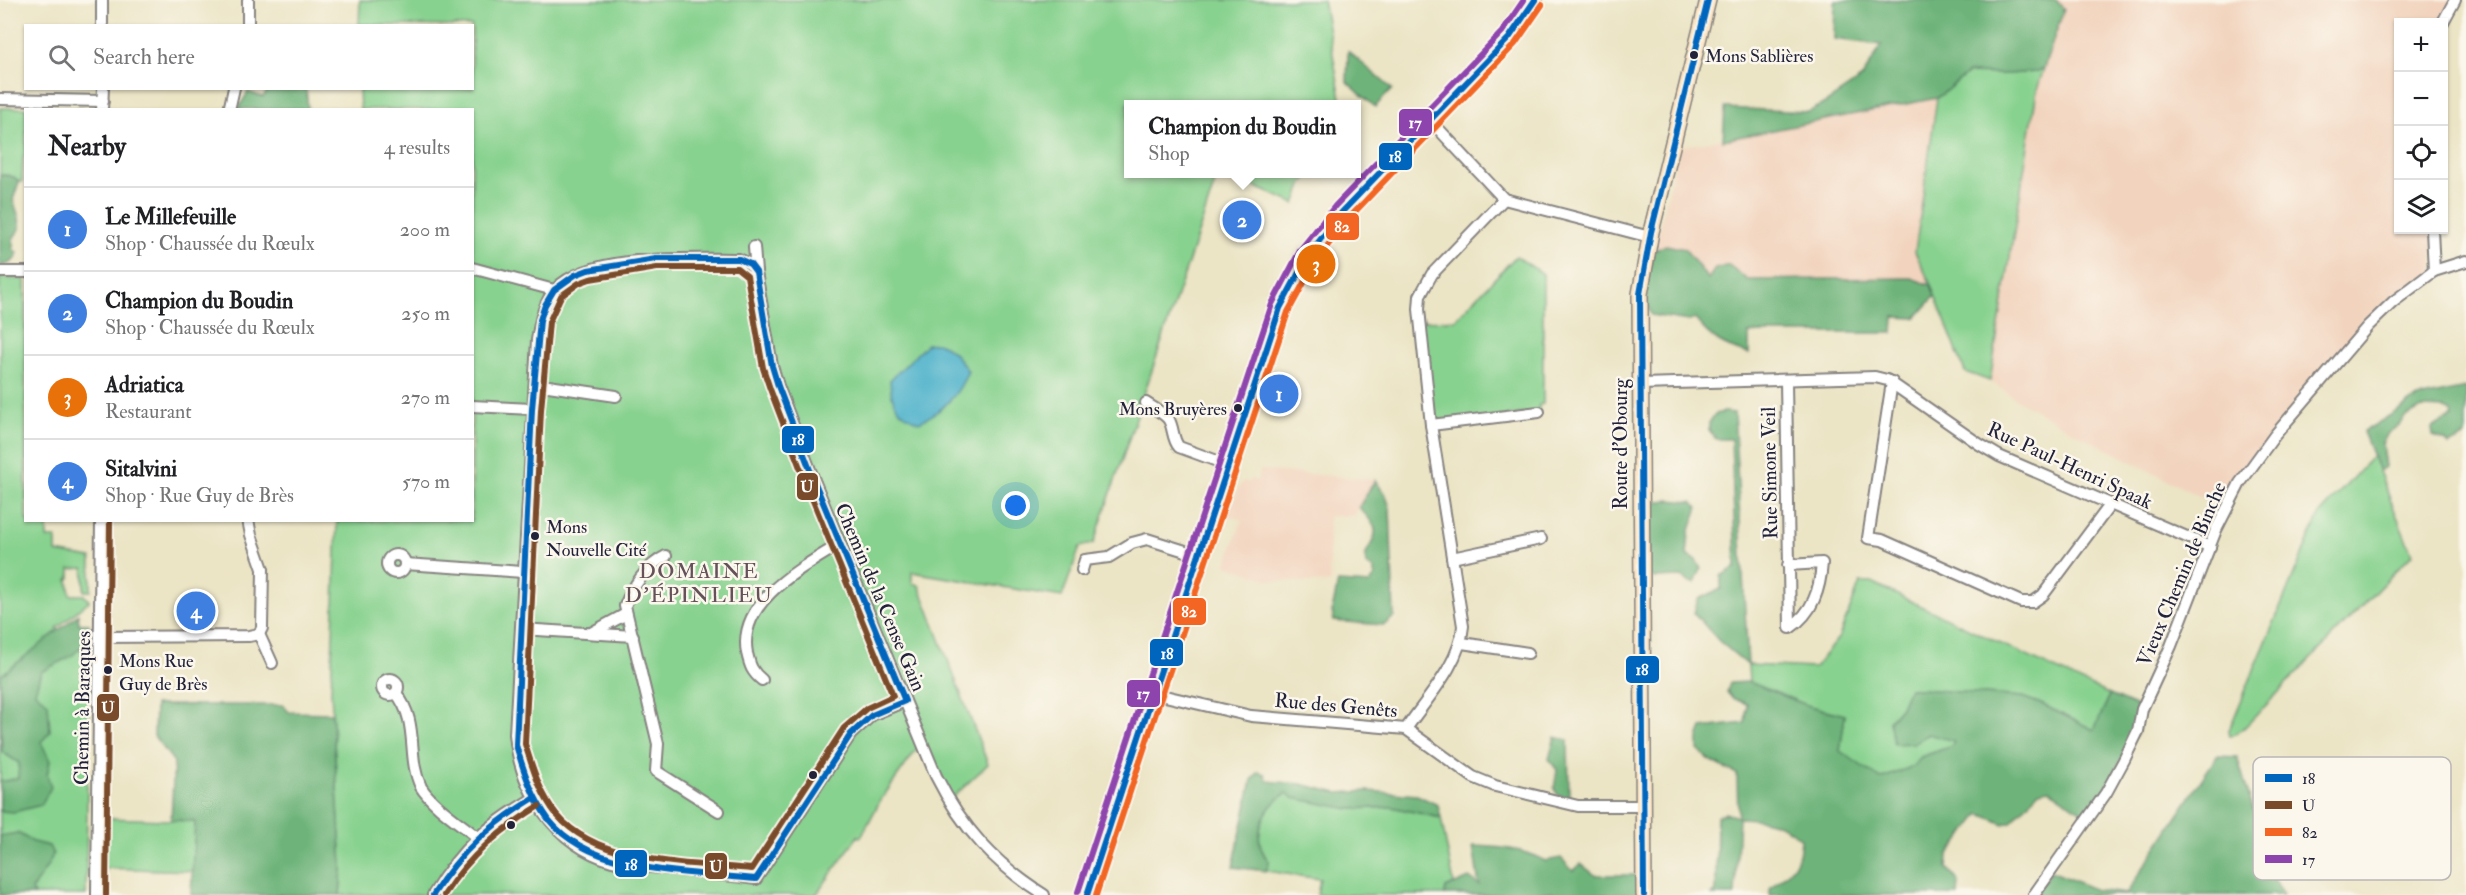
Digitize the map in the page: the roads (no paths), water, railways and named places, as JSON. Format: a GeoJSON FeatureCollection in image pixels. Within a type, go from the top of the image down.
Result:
{"type":"FeatureCollection","features":[{"type":"Feature","properties":{"kind":"main road"},"geometry":{"type":"LineString","coordinates":[[1087,895],[1272,329],[1297,274],[1331,225],[1509,38],[1535,0]]}},
{"type":"Feature","properties":{"kind":"main road","name":"Route d'Obourg"},"geometry":{"type":"LineString","coordinates":[[1644,895],[1641,294],[1650,237],[1708,0]]}},
{"type":"Feature","properties":{"kind":"street"},"geometry":{"type":"LineString","coordinates":[[102,0],[102,24]]}},
{"type":"Feature","properties":{"kind":"street"},"geometry":{"type":"LineString","coordinates":[[248,0],[248,24]]}},
{"type":"Feature","properties":{"kind":"street"},"geometry":{"type":"LineString","coordinates":[[2445,18],[2455,0]]}},
{"type":"Feature","properties":{"kind":"street"},"geometry":{"type":"LineString","coordinates":[[0,99],[102,105],[103,90]]}},
{"type":"Feature","properties":{"kind":"street"},"geometry":{"type":"LineString","coordinates":[[230,108],[234,90]]}},
{"type":"Feature","properties":{"kind":"street"},"geometry":{"type":"LineString","coordinates":[[1431,121],[1504,199],[1520,201],[1650,237]]}},
{"type":"Feature","properties":{"kind":"street"},"geometry":{"type":"LineString","coordinates":[[1406,729],[1453,661],[1462,643],[1463,626],[1431,424],[1419,309],[1420,296],[1432,274],[1504,199]]}},
{"type":"Feature","properties":{"kind":"street"},"geometry":{"type":"LineString","coordinates":[[2432,234],[2434,271]]}},
{"type":"Feature","properties":{"kind":"street","name":"Chemin de la Cense Gain"},"geometry":{"type":"LineString","coordinates":[[754,247],[772,366],[778,386],[840,544],[936,776],[960,820],[986,848],[1044,895]]}},
{"type":"Feature","properties":{"kind":"street"},"geometry":{"type":"LineString","coordinates":[[756,272],[750,264],[739,259],[656,259],[588,270],[575,275],[554,290],[545,305],[540,320],[532,409],[515,734],[520,764],[534,798],[548,818],[566,836],[585,849],[610,860],[634,866],[756,879],[851,734],[872,715],[905,701]]}},
{"type":"Feature","properties":{"kind":"street","name":"Vieux Chemin de Binche"},"geometry":{"type":"LineString","coordinates":[[2034,895],[2106,793],[2124,760],[2138,731],[2142,709],[2171,646],[2225,509],[2240,483],[2275,435],[2368,326],[2434,271],[2466,261]]}},
{"type":"Feature","properties":{"kind":"street"},"geometry":{"type":"LineString","coordinates":[[474,269],[554,290]]}},
{"type":"Feature","properties":{"kind":"street"},"geometry":{"type":"LineString","coordinates":[[0,272],[24,272]]}},
{"type":"Feature","properties":{"kind":"street","name":"Rue Paul-Henri Spaak"},"geometry":{"type":"LineString","coordinates":[[1641,384],[1875,377],[1892,382],[1989,450],[2210,547]]}},
{"type":"Feature","properties":{"kind":"street","name":"Rue Simone Veil"},"geometry":{"type":"LineString","coordinates":[[1786,381],[1788,565],[1790,628],[1803,619],[1811,608],[1821,579],[1822,563],[1788,565]]}},
{"type":"Feature","properties":{"kind":"street"},"geometry":{"type":"LineString","coordinates":[[1892,382],[1868,538],[1882,540],[2022,602],[2033,602],[2043,595],[2110,505]]}},
{"type":"Feature","properties":{"kind":"street"},"geometry":{"type":"LineString","coordinates":[[535,384],[616,396]]}},
{"type":"Feature","properties":{"kind":"street"},"geometry":{"type":"LineString","coordinates":[[1146,403],[1170,422],[1174,442],[1179,447],[1228,465]]}},
{"type":"Feature","properties":{"kind":"street"},"geometry":{"type":"LineString","coordinates":[[474,406],[532,409]]}},
{"type":"Feature","properties":{"kind":"street"},"geometry":{"type":"LineString","coordinates":[[1431,424],[1539,412]]}},
{"type":"Feature","properties":{"kind":"street","name":"Chemin à Baraques"},"geometry":{"type":"LineString","coordinates":[[97,895],[101,522]]}},
{"type":"Feature","properties":{"kind":"street"},"geometry":{"type":"LineString","coordinates":[[248,522],[250,535],[263,569],[262,628],[259,634]]}},
{"type":"Feature","properties":{"kind":"street"},"geometry":{"type":"LineString","coordinates":[[1082,570],[1085,560],[1108,557],[1143,539],[1154,540],[1198,555]]}},
{"type":"Feature","properties":{"kind":"street"},"geometry":{"type":"LineString","coordinates":[[1452,558],[1541,539]]}},
{"type":"Feature","properties":{"kind":"street"},"geometry":{"type":"LineString","coordinates":[[762,680],[750,668],[746,632],[751,620],[781,582],[840,544]]}},
{"type":"Feature","properties":{"kind":"street"},"geometry":{"type":"LineString","coordinates":[[666,556],[654,562],[628,598],[626,614],[658,744],[656,771],[719,811]]}},
{"type":"Feature","properties":{"kind":"street"},"geometry":{"type":"LineString","coordinates":[[405,564],[524,572]]}},
{"type":"Feature","properties":{"kind":"street"},"geometry":{"type":"LineString","coordinates":[[592,632],[626,614]]}},
{"type":"Feature","properties":{"kind":"street"},"geometry":{"type":"LineString","coordinates":[[521,629],[632,631]]}},
{"type":"Feature","properties":{"kind":"street"},"geometry":{"type":"LineString","coordinates":[[101,637],[249,636],[259,634]]}},
{"type":"Feature","properties":{"kind":"street"},"geometry":{"type":"LineString","coordinates":[[259,634],[272,663]]}},
{"type":"Feature","properties":{"kind":"street"},"geometry":{"type":"LineString","coordinates":[[1462,643],[1528,654]]}},
{"type":"Feature","properties":{"kind":"street"},"geometry":{"type":"LineString","coordinates":[[396,693],[409,714],[418,777],[423,789],[430,798],[477,837]]}},
{"type":"Feature","properties":{"kind":"street","name":"Rue des Genêts"},"geometry":{"type":"LineString","coordinates":[[1152,693],[1251,716],[1406,729],[1473,777],[1495,786],[1578,806],[1643,806]]}},
{"type":"Feature","properties":{"kind":"street"},"geometry":{"type":"LineString","coordinates":[[433,895],[452,866],[477,837],[534,798]]}},
{"type":"Feature","properties":{"kind":"water"},"geometry":{"type":"Polygon","coordinates":[[[937,343],[951,350],[968,371],[960,387],[949,401],[935,413],[919,422],[905,415],[897,407],[892,395],[890,380],[927,344],[937,343]]]}},
{"type":"Feature","properties":{"kind":"place","name":"Mons Sablières"},"geometry":{"type":"Point","coordinates":[1694,55]}},
{"type":"Feature","properties":{"kind":"place","name":"Champion du Boudin"},"geometry":{"type":"Point","coordinates":[1242,220]}},
{"type":"Feature","properties":{"kind":"place","name":"Adriatica"},"geometry":{"type":"Point","coordinates":[1316,264]}},
{"type":"Feature","properties":{"kind":"place","name":"Le Millefeuille"},"geometry":{"type":"Point","coordinates":[1279,394]}},
{"type":"Feature","properties":{"kind":"place","name":"Mons Bruyères"},"geometry":{"type":"Point","coordinates":[1238,408]}},
{"type":"Feature","properties":{"kind":"place","name":"Mons Nouvelle Cité"},"geometry":{"type":"Point","coordinates":[535,536]}},
{"type":"Feature","properties":{"kind":"place","name":"Sitalvini"},"geometry":{"type":"Point","coordinates":[196,611]}},
{"type":"Feature","properties":{"kind":"place","name":"Mons Rue Guy de Brès"},"geometry":{"type":"Point","coordinates":[108,670]}},
{"type":"Feature","properties":{"kind":"district","name":"DOMAINE D'ÉPINLIEU"},"geometry":{"type":"Point","coordinates":[699,583]}}]}
